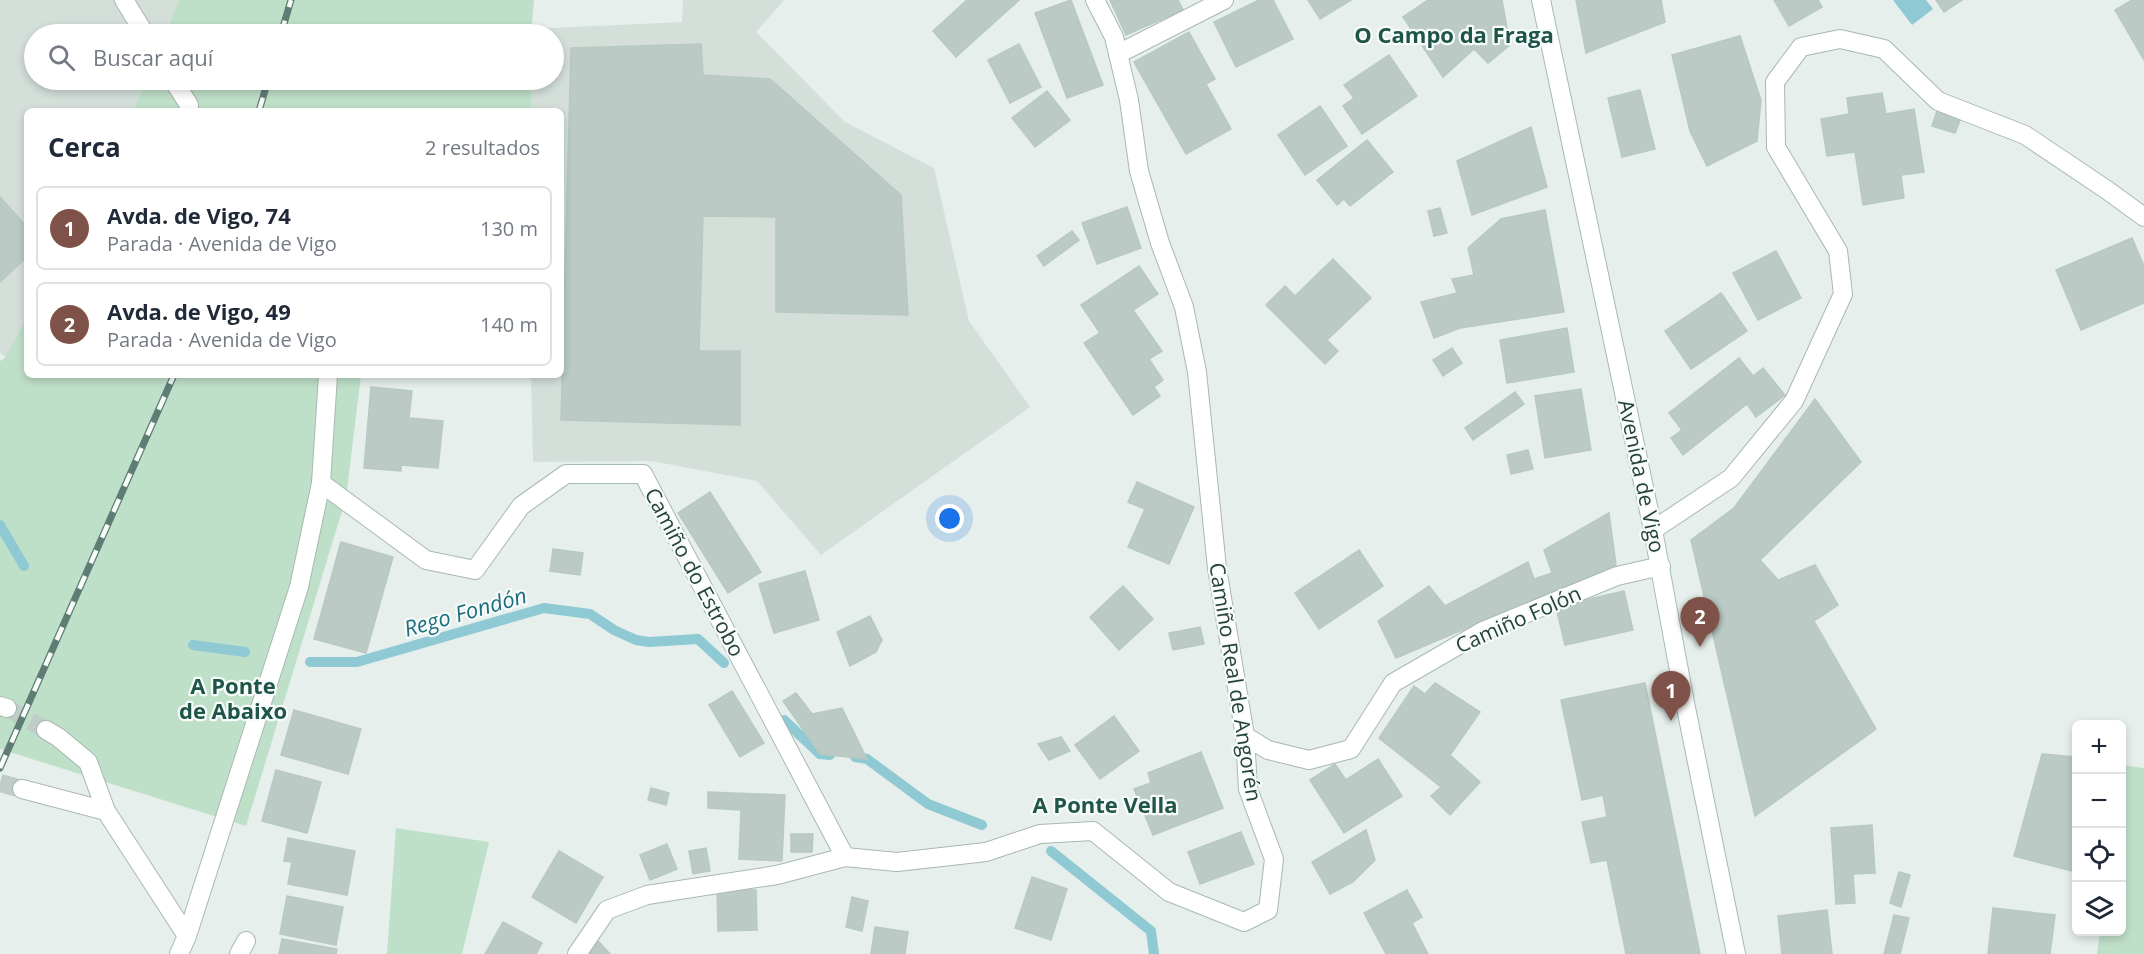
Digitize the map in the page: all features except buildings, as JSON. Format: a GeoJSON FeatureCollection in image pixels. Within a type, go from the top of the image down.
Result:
{"type":"FeatureCollection","features":[{"type":"Feature","properties":{"kind":"street"},"geometry":{"type":"LineString","coordinates":[[124,0],[139,24]]}},
{"type":"Feature","properties":{"kind":"street","name":"Camiño Real de Angorén"},"geometry":{"type":"LineString","coordinates":[[577,954],[607,910],[647,895],[777,876],[845,857],[897,862],[986,852],[1040,834],[1093,831],[1169,892],[1244,921],[1268,910],[1274,859],[1248,789],[1245,736],[1218,568],[1197,372],[1184,307],[1160,243],[1139,171],[1129,100],[1114,37],[1095,0]]}},
{"type":"Feature","properties":{"kind":"street"},"geometry":{"type":"LineString","coordinates":[[1118,54],[1224,0]]}},
{"type":"Feature","properties":{"kind":"street","name":"Avenida de Vigo"},"geometry":{"type":"LineString","coordinates":[[1541,0],[1661,567],[1685,703],[1736,954]]}},
{"type":"Feature","properties":{"kind":"street"},"geometry":{"type":"LineString","coordinates":[[1653,530],[1731,478],[1794,401],[1843,294],[1838,251],[1776,147],[1775,82],[1801,47],[1839,39],[1884,49],[1938,101],[2025,135],[2144,217]]}},
{"type":"Feature","properties":{"kind":"street"},"geometry":{"type":"LineString","coordinates":[[179,90],[189,105]]}},
{"type":"Feature","properties":{"kind":"street"},"geometry":{"type":"LineString","coordinates":[[179,954],[187,936],[300,587],[321,483],[328,378]]}},
{"type":"Feature","properties":{"kind":"street","name":"Camiño do Estrobo"},"geometry":{"type":"LineString","coordinates":[[321,483],[426,560],[475,570],[521,506],[566,474],[643,474],[845,857]]}},
{"type":"Feature","properties":{"kind":"street","name":"Camiño Folón"},"geometry":{"type":"LineString","coordinates":[[1245,736],[1268,750],[1309,760],[1351,749],[1392,683],[1483,630],[1617,576],[1661,567]]}},
{"type":"Feature","properties":{"kind":"street"},"geometry":{"type":"LineString","coordinates":[[46,730],[58,737],[87,762],[106,812],[187,936]]}},
{"type":"Feature","properties":{"kind":"street"},"geometry":{"type":"LineString","coordinates":[[22,789],[106,812]]}},
{"type":"Feature","properties":{"kind":"shaded area"},"geometry":{"type":"Polygon","coordinates":[[[0,0],[179,0],[169,24],[24,24],[24,90],[142,90],[134,108],[24,108],[24,325],[6,358],[0,352],[0,0]]]}},
{"type":"Feature","properties":{"kind":"shaded area"},"geometry":{"type":"Polygon","coordinates":[[[683,0],[784,0],[756,32],[845,122],[934,168],[969,321],[1030,407],[821,555],[757,481],[652,461],[533,462],[531,378],[564,378],[564,108],[531,108],[531,90],[564,90],[564,27],[682,22],[683,0]]]}},
{"type":"Feature","properties":{"kind":"green space"},"geometry":{"type":"Polygon","coordinates":[[[179,0],[534,0],[532,24],[169,24],[179,0]]]}},
{"type":"Feature","properties":{"kind":"green space"},"geometry":{"type":"Polygon","coordinates":[[[142,90],[531,90],[531,108],[134,108],[142,90]]]}},
{"type":"Feature","properties":{"kind":"green space"},"geometry":{"type":"Polygon","coordinates":[[[24,323],[24,378],[361,378],[346,498],[246,826],[0,749],[0,361],[5,358],[24,323]]]}},
{"type":"Feature","properties":{"kind":"green space"},"geometry":{"type":"Polygon","coordinates":[[[2126,766],[2144,768],[2144,954],[2097,954],[2099,936],[2126,936],[2126,766]]]}},
{"type":"Feature","properties":{"kind":"green space"},"geometry":{"type":"Polygon","coordinates":[[[396,828],[489,842],[462,954],[387,954],[396,828]]]}},
{"type":"Feature","properties":{"kind":"water"},"geometry":{"type":"Polygon","coordinates":[[[1893,0],[1926,0],[1933,9],[1912,25],[1893,0]]]}},
{"type":"Feature","properties":{"kind":"waterway","name":"Rego Fondón"},"geometry":{"type":"LineString","coordinates":[[0,525],[24,566]]}},
{"type":"Feature","properties":{"kind":"waterway","name":"Rego Fondón"},"geometry":{"type":"LineString","coordinates":[[310,662],[357,662],[544,608],[590,614],[614,630],[636,640],[649,642],[698,639],[724,663]]}},
{"type":"Feature","properties":{"kind":"waterway","name":"Rego Fondón"},"geometry":{"type":"LineString","coordinates":[[193,645],[245,652]]}},
{"type":"Feature","properties":{"kind":"waterway","name":"Rego Fondón"},"geometry":{"type":"LineString","coordinates":[[784,720],[820,754],[830,755]]}},
{"type":"Feature","properties":{"kind":"waterway","name":"Rego Fondón"},"geometry":{"type":"LineString","coordinates":[[855,757],[867,759],[928,804],[982,825]]}},
{"type":"Feature","properties":{"kind":"waterway","name":"Rego Fondón"},"geometry":{"type":"LineString","coordinates":[[1051,851],[1151,931],[1154,954]]}},
{"type":"Feature","properties":{"kind":"tunnel"},"geometry":{"type":"LineString","coordinates":[[7,708],[46,730]]}},
{"type":"Feature","properties":{"kind":"tunnel"},"geometry":{"type":"LineString","coordinates":[[0,783],[22,789]]}},
{"type":"Feature","properties":{"kind":"railway"},"geometry":{"type":"LineString","coordinates":[[284,24],[291,0]]}},
{"type":"Feature","properties":{"kind":"railway"},"geometry":{"type":"LineString","coordinates":[[260,108],[265,90]]}},
{"type":"Feature","properties":{"kind":"railway"},"geometry":{"type":"LineString","coordinates":[[0,768],[173,378]]}},
{"type":"Feature","properties":{"kind":"place","name":"Avda. de Vigo, 49"},"geometry":{"type":"Point","coordinates":[1700,647]}},
{"type":"Feature","properties":{"kind":"place","name":"Avda. de Vigo, 74"},"geometry":{"type":"Point","coordinates":[1671,721]}},
{"type":"Feature","properties":{"kind":"district","name":"O Campo da Fraga"},"geometry":{"type":"Point","coordinates":[1454,34]}},
{"type":"Feature","properties":{"kind":"district","name":"A Ponte de Abaixo"},"geometry":{"type":"Point","coordinates":[233,698]}},
{"type":"Feature","properties":{"kind":"district","name":"A Ponte Vella"},"geometry":{"type":"Point","coordinates":[1105,804]}}]}
